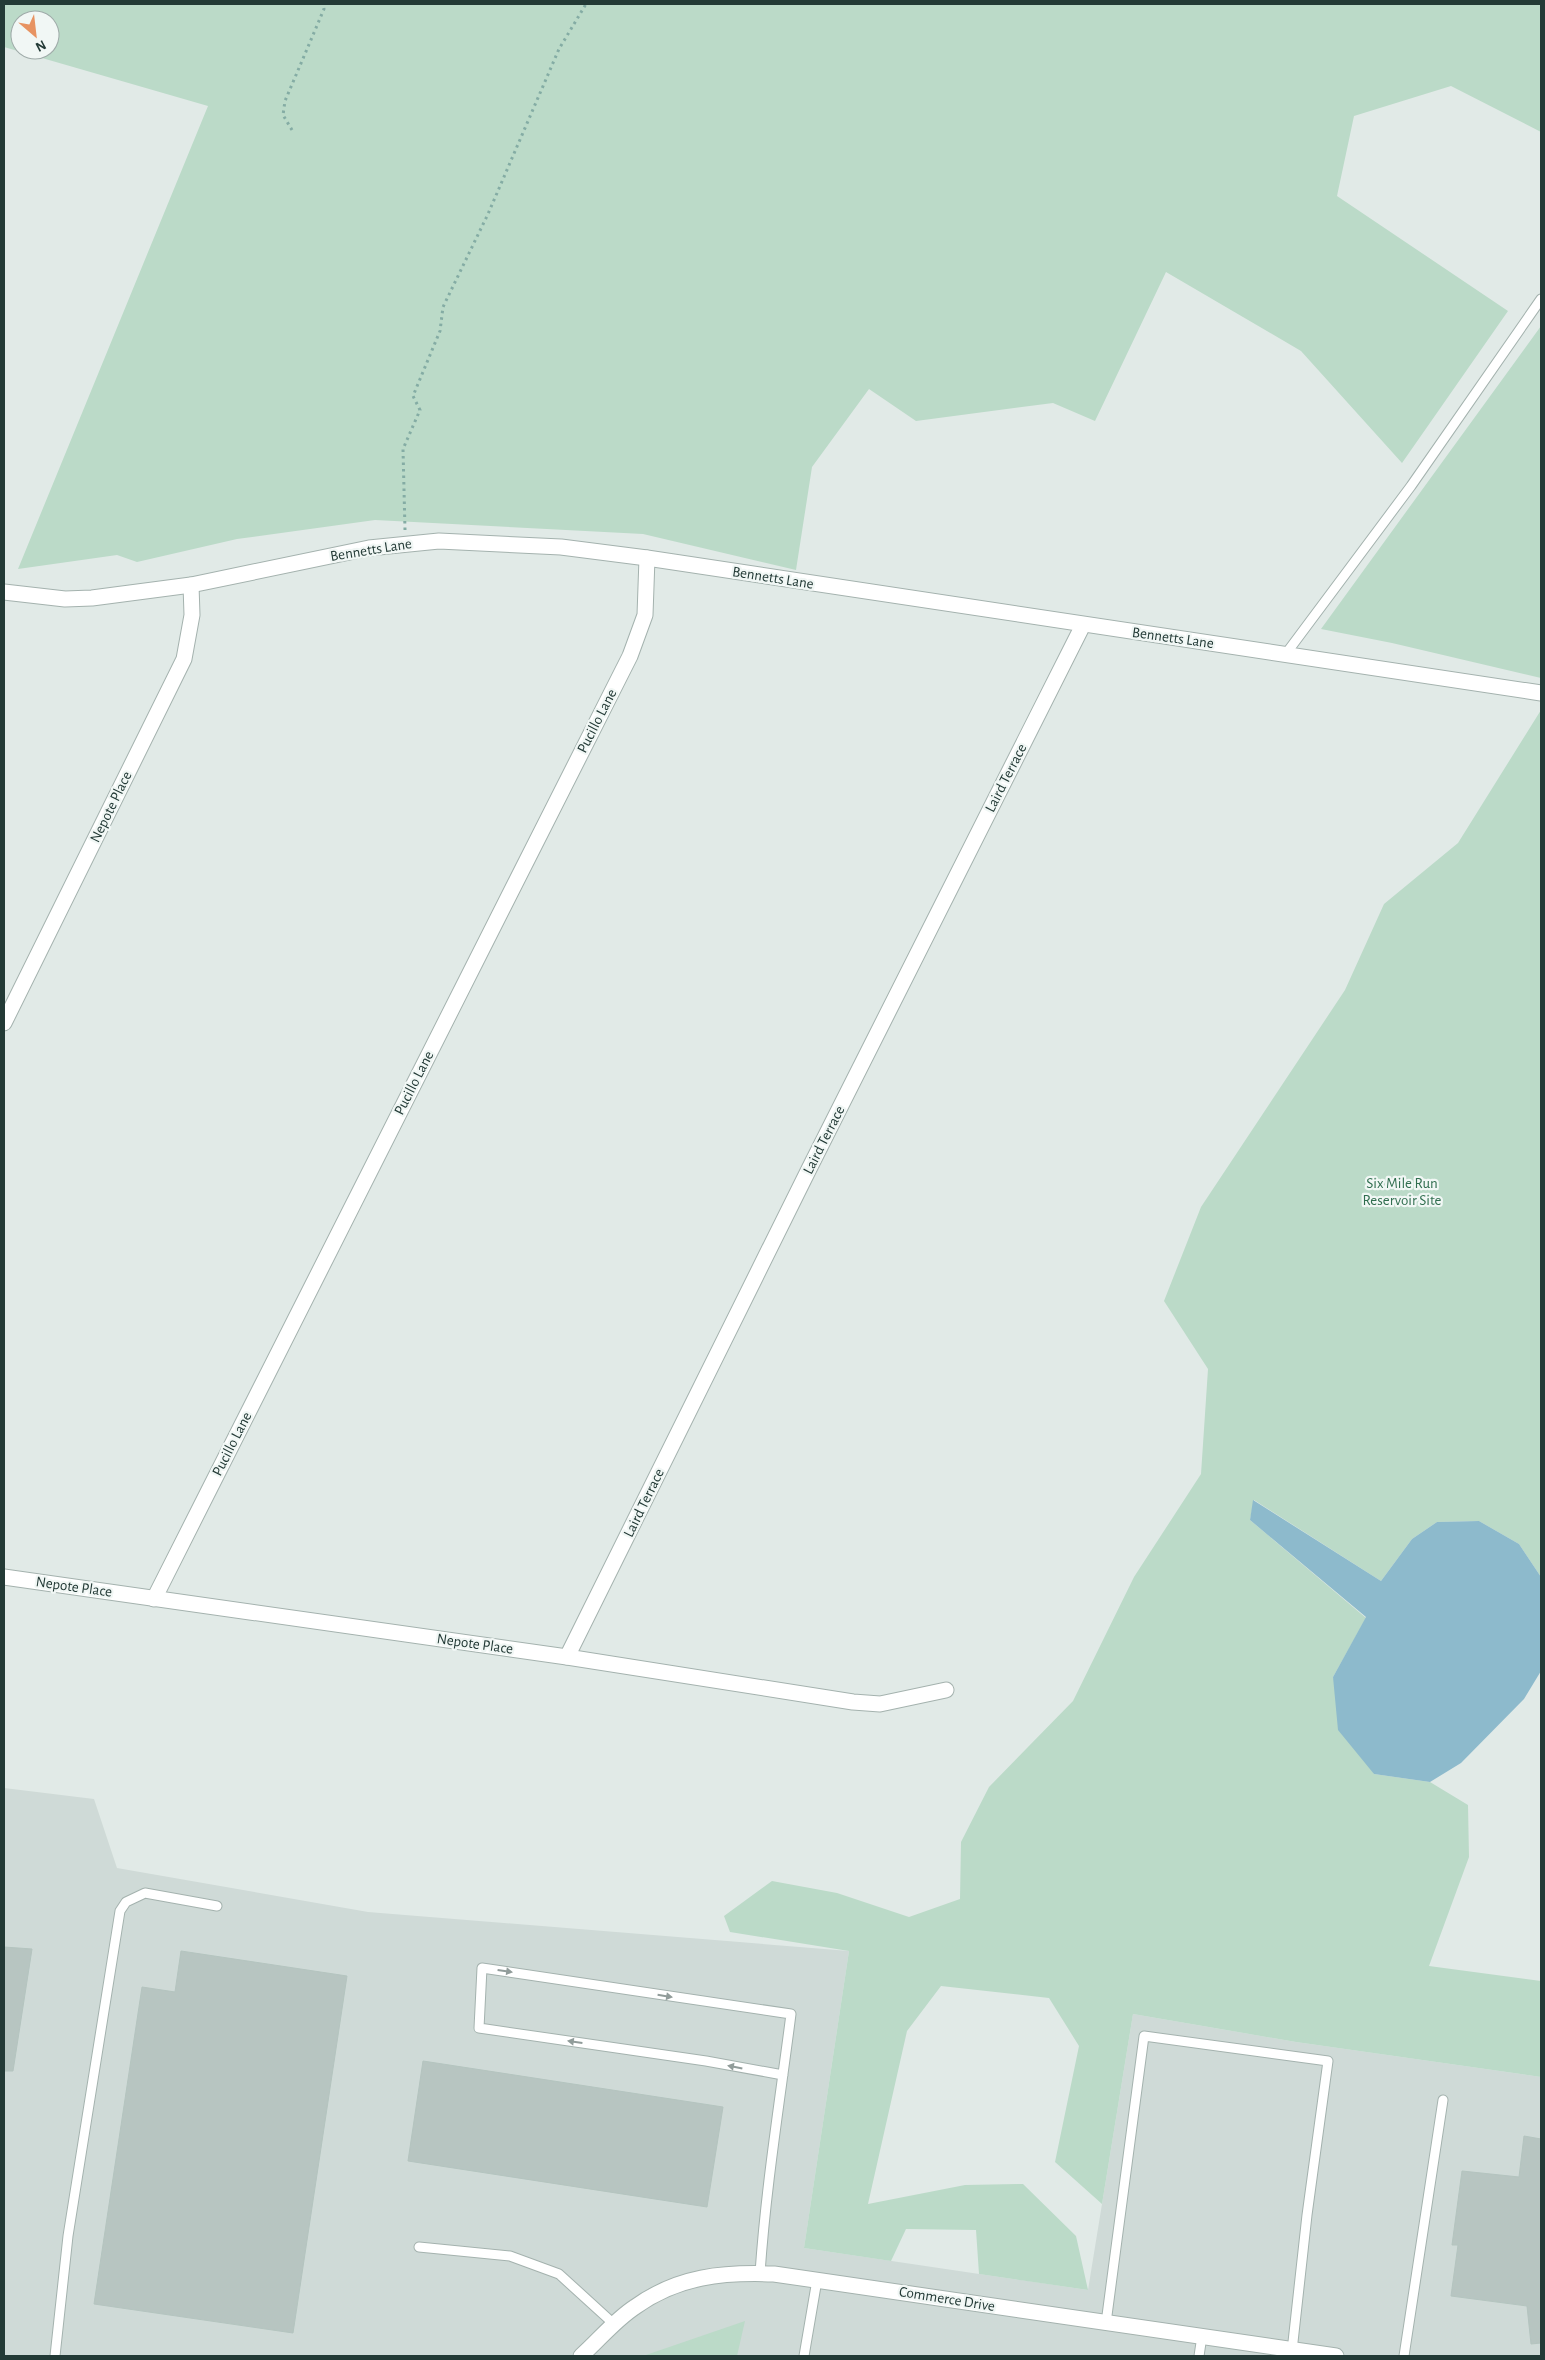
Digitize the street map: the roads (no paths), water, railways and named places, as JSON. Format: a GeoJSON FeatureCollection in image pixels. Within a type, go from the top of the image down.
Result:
{"type":"FeatureCollection","features":[{"type":"Feature","properties":{"kind":"street","name":"Bennetts Lane"},"geometry":{"type":"LineString","coordinates":[[4,592],[65,599],[83,598],[191,585],[369,548],[405,543],[439,541],[492,542],[561,547],[647,558],[1541,693]]}},
{"type":"Feature","properties":{"kind":"street","name":"Pucillo Lane"},"geometry":{"type":"LineString","coordinates":[[154,1599],[630,656],[645,615],[647,558]]}},
{"type":"Feature","properties":{"kind":"street","name":"Nepote Place"},"geometry":{"type":"LineString","coordinates":[[4,1023],[184,660],[192,615],[191,585]]}},
{"type":"Feature","properties":{"kind":"street","name":"Laird Terrace"},"geometry":{"type":"LineString","coordinates":[[567,1657],[1083,625]]}},
{"type":"Feature","properties":{"kind":"street","name":"Nepote Place"},"geometry":{"type":"LineString","coordinates":[[4,1577],[567,1657],[853,1702],[880,1704],[946,1690]]}},
{"type":"Feature","properties":{"kind":"street","name":"Commerce Drive"},"geometry":{"type":"LineString","coordinates":[[581,2356],[635,2307],[672,2287],[710,2275],[734,2272],[817,2280],[1202,2336],[1309,2354],[1336,2356]]}},
{"type":"Feature","properties":{"kind":"lane"},"geometry":{"type":"LineString","coordinates":[[1286,655],[1411,486],[1541,299]]}},
{"type":"Feature","properties":{"kind":"lane"},"geometry":{"type":"LineString","coordinates":[[55,2356],[68,2236],[120,1911],[126,1902],[146,1893],[217,1906]]}},
{"type":"Feature","properties":{"kind":"lane"},"geometry":{"type":"LineString","coordinates":[[760,2273],[765,2204],[783,2075],[791,2014],[482,1968],[479,2028],[706,2061],[783,2075]]}},
{"type":"Feature","properties":{"kind":"lane"},"geometry":{"type":"LineString","coordinates":[[1106,2323],[1144,2036],[1328,2061],[1307,2215],[1292,2351]]}},
{"type":"Feature","properties":{"kind":"lane"},"geometry":{"type":"LineString","coordinates":[[1404,2356],[1443,2100]]}},
{"type":"Feature","properties":{"kind":"lane"},"geometry":{"type":"LineString","coordinates":[[418,2247],[510,2256],[559,2274],[615,2325]]}},
{"type":"Feature","properties":{"kind":"lane"},"geometry":{"type":"LineString","coordinates":[[804,2356],[817,2280]]}},
{"type":"Feature","properties":{"kind":"lane"},"geometry":{"type":"LineString","coordinates":[[1199,2356],[1202,2336]]}},
{"type":"Feature","properties":{"kind":"water"},"geometry":{"type":"Polygon","coordinates":[[[1253,1500],[1381,1581],[1412,1539],[1437,1522],[1479,1521],[1519,1544],[1541,1577],[1541,1671],[1524,1699],[1461,1763],[1430,1782],[1374,1774],[1338,1730],[1333,1677],[1366,1617],[1250,1520],[1253,1500]]]}},
{"type":"Feature","properties":{"kind":"park label","name":"Six Mile Run Reservoir Site"},"geometry":{"type":"Point","coordinates":[1402,1192]}}]}
